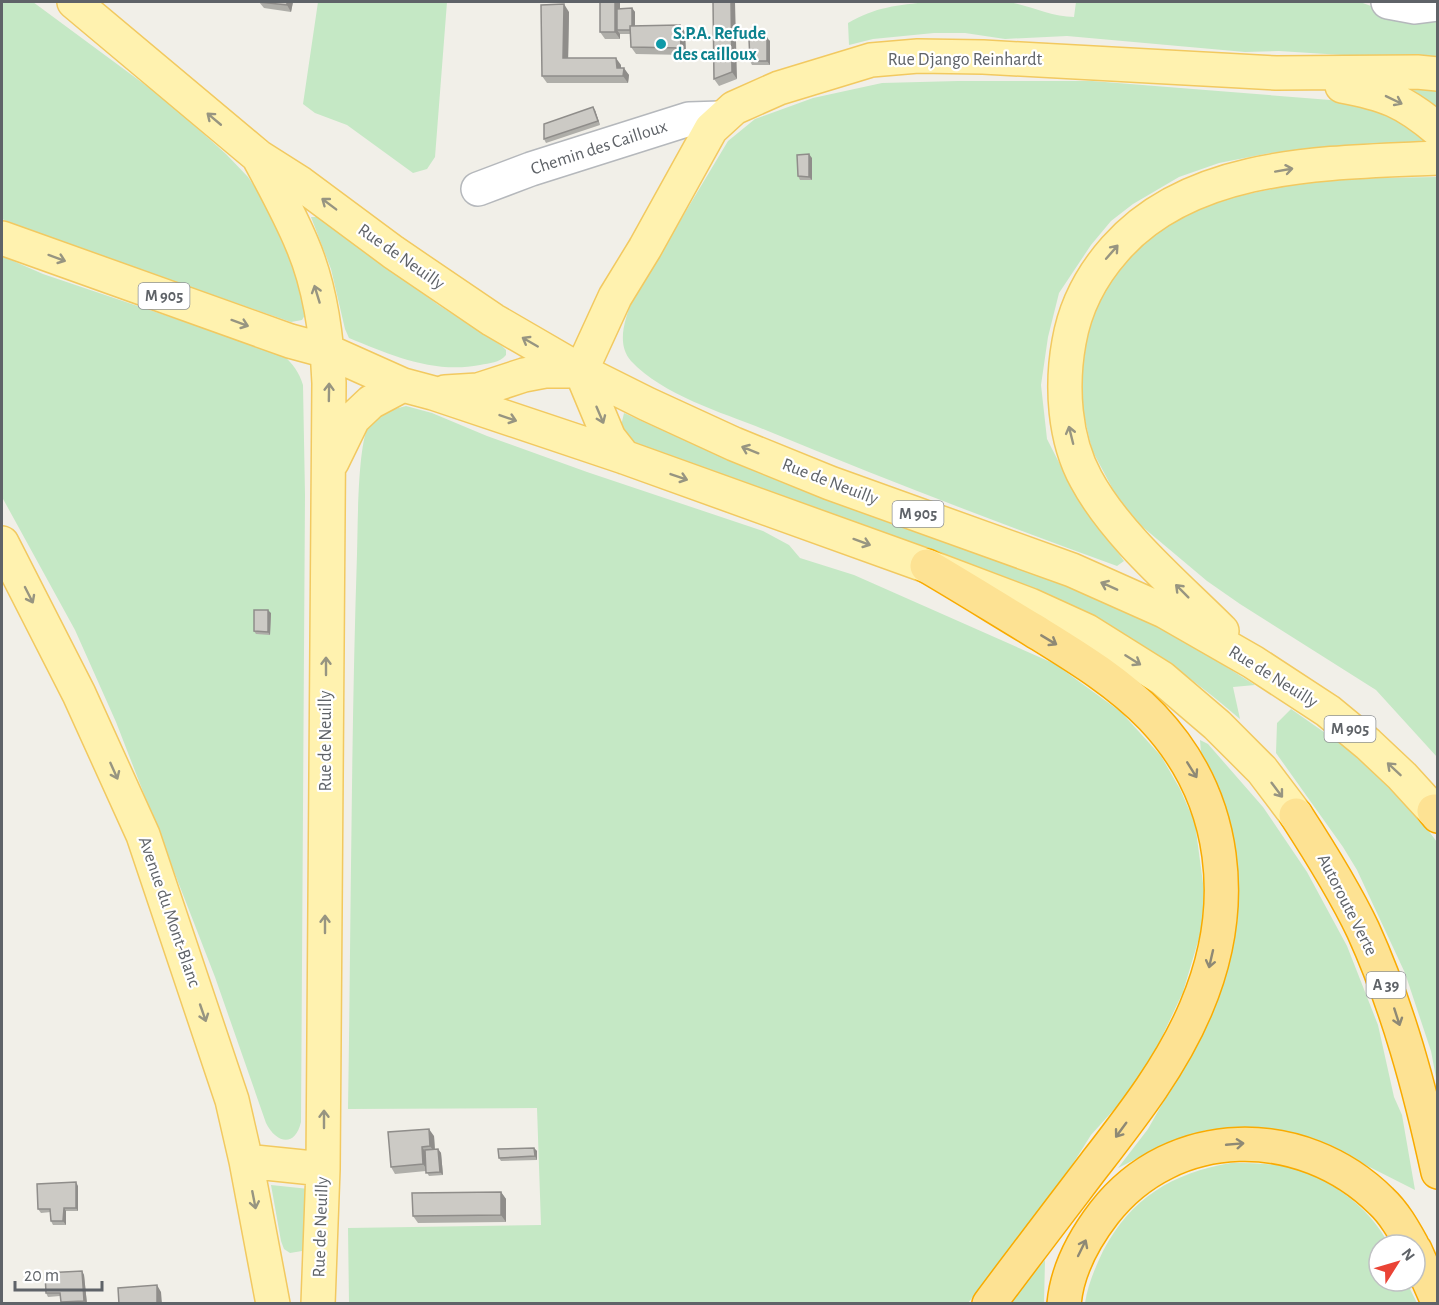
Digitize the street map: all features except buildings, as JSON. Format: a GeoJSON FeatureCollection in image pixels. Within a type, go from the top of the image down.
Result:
{"type":"FeatureCollection","features":[{"type":"Feature","properties":{"kind":"highway"},"geometry":{"type":"LineString","coordinates":[[927,566],[1099,671],[1152,717],[1178,748],[1197,779],[1216,839],[1221,874],[1222,907],[1210,965],[1196,1008],[1177,1045],[1156,1081],[1121,1130],[989,1304]]}},
{"type":"Feature","properties":{"kind":"highway","name":"Autoroute Verte"},"geometry":{"type":"LineString","coordinates":[[1296,815],[1334,873],[1363,930],[1387,989],[1412,1066],[1437,1172]]}},
{"type":"Feature","properties":{"kind":"highway"},"geometry":{"type":"LineString","coordinates":[[1064,1304],[1065,1291],[1084,1242],[1111,1203],[1132,1183],[1151,1170],[1170,1159],[1205,1148],[1238,1143],[1261,1143],[1310,1155],[1338,1169],[1381,1200],[1405,1233]]}},
{"type":"Feature","properties":{"kind":"highway"},"geometry":{"type":"LineString","coordinates":[[1427,1278],[1437,1302]]}},
{"type":"Feature","properties":{"kind":"main road","name":"Rue de Neuilly"},"geometry":{"type":"LineString","coordinates":[[74,2],[259,157],[300,183],[393,252],[493,320],[647,404],[734,444],[830,483],[1072,570],[1164,611],[1253,662],[1328,711],[1368,744],[1436,814]]}},
{"type":"Feature","properties":{"kind":"main road","name":"Rue Django Reinhardt"},"geometry":{"type":"LineString","coordinates":[[581,370],[615,297],[711,129],[721,118],[746,102],[779,88],[871,60],[918,56],[983,57],[1276,73],[1417,72],[1437,74]]}},
{"type":"Feature","properties":{"kind":"main road"},"geometry":{"type":"LineString","coordinates":[[1276,73],[1387,96],[1411,108],[1437,130]]}},
{"type":"Feature","properties":{"kind":"main road","name":"Rue de Neuilly"},"geometry":{"type":"LineString","coordinates":[[259,157],[303,246],[322,308],[327,351],[323,1169],[318,1304]]}},
{"type":"Feature","properties":{"kind":"main road"},"geometry":{"type":"LineString","coordinates":[[1253,662],[1118,526],[1085,477],[1069,429],[1065,397],[1067,350],[1080,303],[1105,260],[1125,238],[1161,209],[1187,195],[1228,182],[1299,167],[1353,162],[1437,159]]}},
{"type":"Feature","properties":{"kind":"main road","name":"M 905"},"geometry":{"type":"LineString","coordinates":[[2,238],[290,341],[327,351],[418,389],[624,458],[927,566],[1030,606],[1087,632],[1162,678],[1217,725],[1255,763],[1296,815]]}},
{"type":"Feature","properties":{"kind":"main road"},"geometry":{"type":"LineString","coordinates":[[327,471],[353,419],[371,402],[418,389],[478,390],[524,375],[545,371],[581,370],[609,438],[624,458]]}},
{"type":"Feature","properties":{"kind":"main road","name":"Avenue du Mont-Blanc"},"geometry":{"type":"LineString","coordinates":[[2,543],[79,694],[143,835],[232,1100],[273,1304]]}},
{"type":"Feature","properties":{"kind":"main road"},"geometry":{"type":"LineString","coordinates":[[246,1161],[323,1169]]}},
{"type":"Feature","properties":{"kind":"lane"},"geometry":{"type":"LineString","coordinates":[[1388,2],[1414,7],[1437,4]]}},
{"type":"Feature","properties":{"kind":"lane","name":"Chemin des Cailloux"},"geometry":{"type":"LineString","coordinates":[[478,189],[531,169],[689,119],[721,118]]}},
{"type":"Feature","properties":{"kind":"green space"},"geometry":{"type":"Polygon","coordinates":[[[2,2],[33,2],[167,101],[248,177],[263,199],[296,274],[305,315],[302,320],[291,322],[57,241],[2,219],[2,2]]]}},
{"type":"Feature","properties":{"kind":"green space"},"geometry":{"type":"Polygon","coordinates":[[[318,2],[447,2],[435,157],[427,169],[413,173],[347,125],[315,113],[303,104],[318,2]]]}},
{"type":"Feature","properties":{"kind":"green space"},"geometry":{"type":"Polygon","coordinates":[[[929,2],[1009,2],[1074,17],[1076,2],[1360,2],[1418,23],[1437,22],[1437,61],[1279,51],[1245,52],[1067,36],[1005,39],[965,33],[934,33],[873,39],[849,45],[848,23],[868,13],[887,8],[929,2]]]}},
{"type":"Feature","properties":{"kind":"green space"},"geometry":{"type":"Polygon","coordinates":[[[1092,81],[1343,101],[1384,108],[1432,144],[1270,153],[1219,163],[1179,177],[1133,204],[1111,221],[1091,245],[1059,293],[1048,337],[1041,385],[1047,439],[1074,492],[1124,561],[1117,566],[941,500],[695,402],[660,384],[631,361],[626,354],[623,331],[632,301],[728,141],[755,119],[813,98],[882,83],[1092,81]]]}},
{"type":"Feature","properties":{"kind":"green space"},"geometry":{"type":"Polygon","coordinates":[[[1423,84],[1437,86],[1437,112],[1414,96],[1414,90],[1423,84]]]}},
{"type":"Feature","properties":{"kind":"green space"},"geometry":{"type":"Polygon","coordinates":[[[1437,177],[1437,757],[1376,690],[1207,581],[1132,518],[1117,497],[1092,450],[1082,407],[1078,369],[1086,323],[1114,274],[1162,224],[1229,198],[1319,179],[1437,177]]]}},
{"type":"Feature","properties":{"kind":"green space"},"geometry":{"type":"Polygon","coordinates":[[[311,217],[318,217],[326,222],[437,304],[502,346],[506,350],[506,355],[491,363],[446,367],[413,361],[349,338],[331,269],[311,217]]]}},
{"type":"Feature","properties":{"kind":"green space"},"geometry":{"type":"Polygon","coordinates":[[[2,256],[43,274],[283,355],[295,368],[303,385],[305,495],[301,1122],[298,1130],[290,1139],[285,1140],[275,1135],[266,1123],[215,977],[116,722],[75,630],[2,497],[2,256]]]}},
{"type":"Feature","properties":{"kind":"green space"},"geometry":{"type":"Polygon","coordinates":[[[406,406],[432,413],[487,436],[587,472],[763,531],[789,545],[800,558],[854,575],[1055,664],[1121,712],[1161,756],[1180,789],[1195,823],[1204,891],[1202,928],[1183,992],[1152,1058],[1127,1095],[1091,1135],[1048,1203],[968,1303],[349,1303],[348,1228],[541,1225],[537,1108],[348,1109],[353,693],[360,466],[370,423],[382,414],[406,406]]]}},
{"type":"Feature","properties":{"kind":"green space"},"geometry":{"type":"Polygon","coordinates":[[[624,413],[719,456],[1099,598],[1174,634],[1255,685],[1233,687],[1240,719],[1163,659],[1079,609],[904,539],[640,450],[621,426],[624,413]]]}},
{"type":"Feature","properties":{"kind":"green space"},"geometry":{"type":"Polygon","coordinates":[[[1291,709],[1351,751],[1412,809],[1437,842],[1437,1083],[1431,1051],[1405,973],[1357,870],[1276,753],[1277,723],[1291,709]]]}},
{"type":"Feature","properties":{"kind":"green space"},"geometry":{"type":"Polygon","coordinates":[[[1200,740],[1208,744],[1263,807],[1307,872],[1347,946],[1378,1025],[1394,1097],[1402,1115],[1415,1190],[1328,1146],[1292,1134],[1249,1128],[1206,1130],[1154,1150],[1118,1168],[1148,1129],[1220,994],[1238,919],[1237,875],[1223,803],[1215,780],[1201,753],[1200,740]]]}},
{"type":"Feature","properties":{"kind":"green space"},"geometry":{"type":"Polygon","coordinates":[[[1231,1163],[1269,1164],[1298,1170],[1330,1184],[1358,1205],[1382,1233],[1367,1233],[1367,1293],[1412,1293],[1417,1303],[1085,1303],[1092,1276],[1103,1251],[1127,1216],[1155,1191],[1172,1181],[1210,1167],[1231,1163]]]}},
{"type":"Feature","properties":{"kind":"green space"},"geometry":{"type":"Polygon","coordinates":[[[271,1185],[309,1189],[307,1247],[302,1251],[290,1253],[284,1249],[271,1185]]]}},
{"type":"Feature","properties":{"kind":"green space"},"geometry":{"type":"Polygon","coordinates":[[[1045,1260],[1044,1303],[1009,1303],[1045,1260]]]}},
{"type":"Feature","properties":{"kind":"place","name":"S.P.A. Refude des cailloux"},"geometry":{"type":"Point","coordinates":[661,44]}}]}
